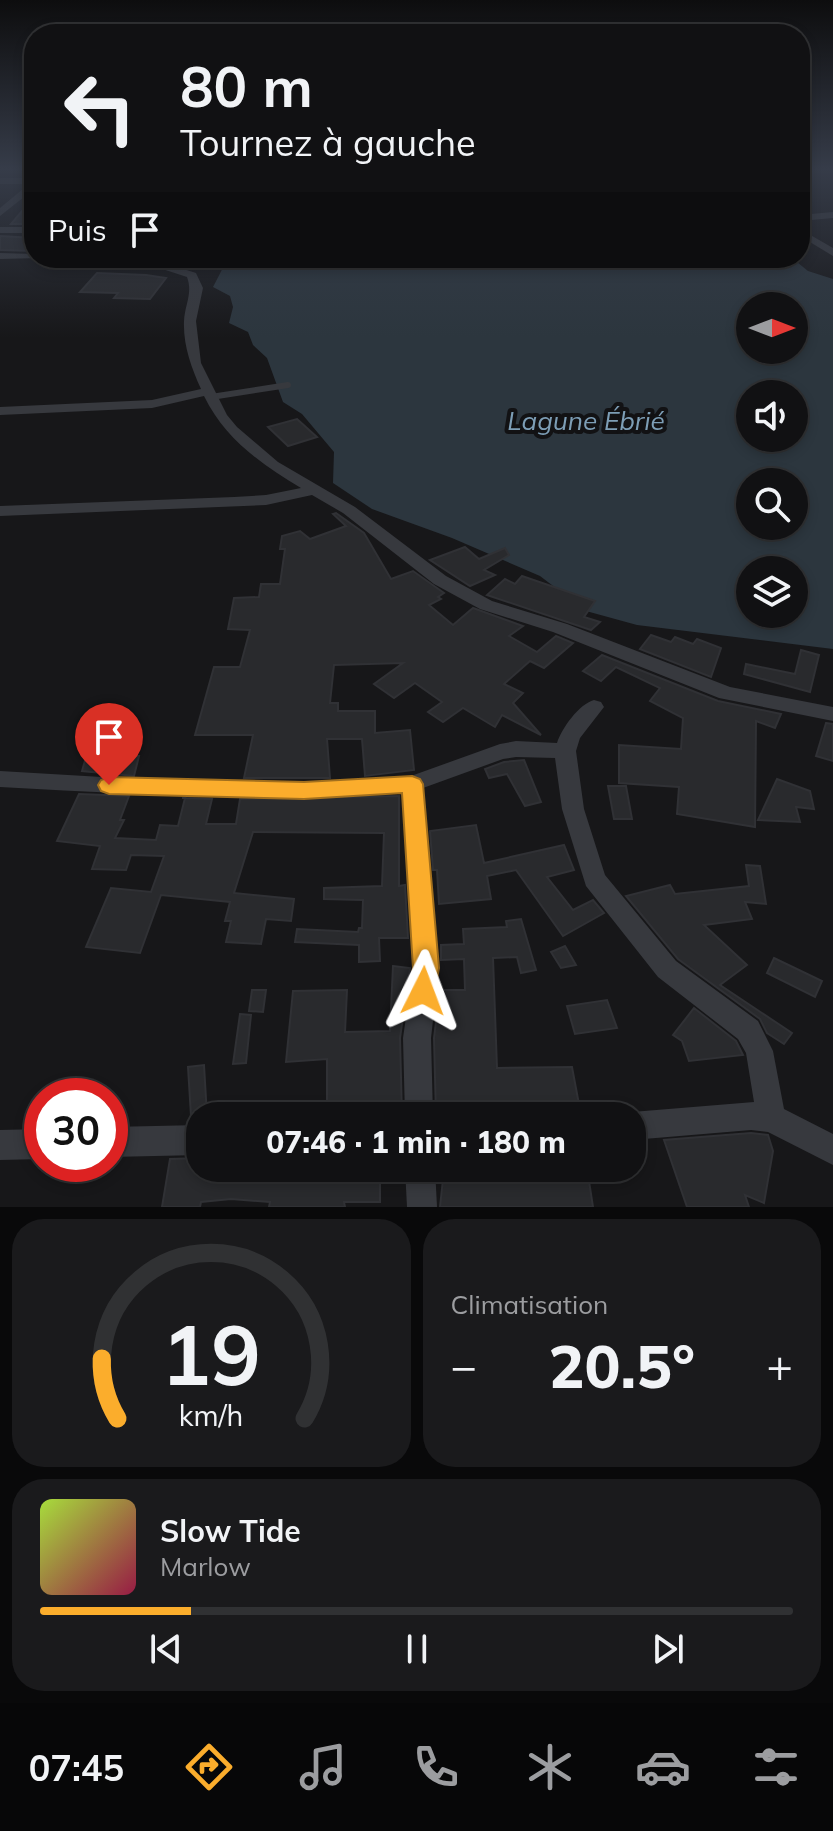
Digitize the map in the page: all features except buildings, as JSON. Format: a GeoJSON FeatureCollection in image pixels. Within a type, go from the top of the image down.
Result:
{"type":"FeatureCollection","features":[{"type":"Feature","properties":{"kind":"street"},"geometry":{"type":"LineString","coordinates":[[0,230],[24,230]]}},
{"type":"Feature","properties":{"kind":"street"},"geometry":{"type":"LineString","coordinates":[[810,238],[833,253]]}},
{"type":"Feature","properties":{"kind":"street"},"geometry":{"type":"LineString","coordinates":[[0,256],[24,257]]}},
{"type":"Feature","properties":{"kind":"street"},"geometry":{"type":"LineString","coordinates":[[173,268],[192,275],[197,288],[190,334],[195,363],[221,416],[246,443],[313,490],[349,510],[440,580],[486,605],[560,628],[726,693],[833,714]]}},
{"type":"Feature","properties":{"kind":"street"},"geometry":{"type":"LineString","coordinates":[[0,411],[152,404],[209,394]]}},
{"type":"Feature","properties":{"kind":"street"},"geometry":{"type":"LineString","coordinates":[[0,511],[266,500],[313,490]]}},
{"type":"Feature","properties":{"kind":"street"},"geometry":{"type":"LineString","coordinates":[[594,707],[570,736],[565,751],[573,809],[594,879],[667,969],[748,1030],[759,1051],[771,1118]]}},
{"type":"Feature","properties":{"kind":"street"},"geometry":{"type":"LineString","coordinates":[[0,779],[136,787],[304,790],[412,784],[500,752],[516,749],[565,751]]}},
{"type":"Feature","properties":{"kind":"street"},"geometry":{"type":"LineString","coordinates":[[412,784],[426,968],[417,1038],[419,1102]]}},
{"type":"Feature","properties":{"kind":"street"},"geometry":{"type":"LineString","coordinates":[[646,1125],[751,1116],[771,1118],[833,1150]]}},
{"type":"Feature","properties":{"kind":"street"},"geometry":{"type":"LineString","coordinates":[[128,1142],[186,1140]]}},
{"type":"Feature","properties":{"kind":"street"},"geometry":{"type":"LineString","coordinates":[[0,1145],[24,1144]]}},
{"type":"Feature","properties":{"kind":"street"},"geometry":{"type":"LineString","coordinates":[[421,1182],[422,1207]]}},
{"type":"Feature","properties":{"kind":"lane"},"geometry":{"type":"LineString","coordinates":[[209,394],[288,385]]}},
{"type":"Feature","properties":{"kind":"water","name":"Lagune Ébrié"},"geometry":{"type":"Polygon","coordinates":[[[223,268],[804,268],[833,279],[833,649],[637,625],[586,611],[540,576],[452,538],[372,509],[333,483],[334,452],[302,414],[283,402],[267,358],[253,345],[248,332],[229,323],[233,307],[230,296],[213,287],[223,268]]]}},
{"type":"Feature","properties":{"kind":"route"},"geometry":{"type":"LineString","coordinates":[[109,785],[304,790],[412,784],[426,968],[423,991]]}}]}
